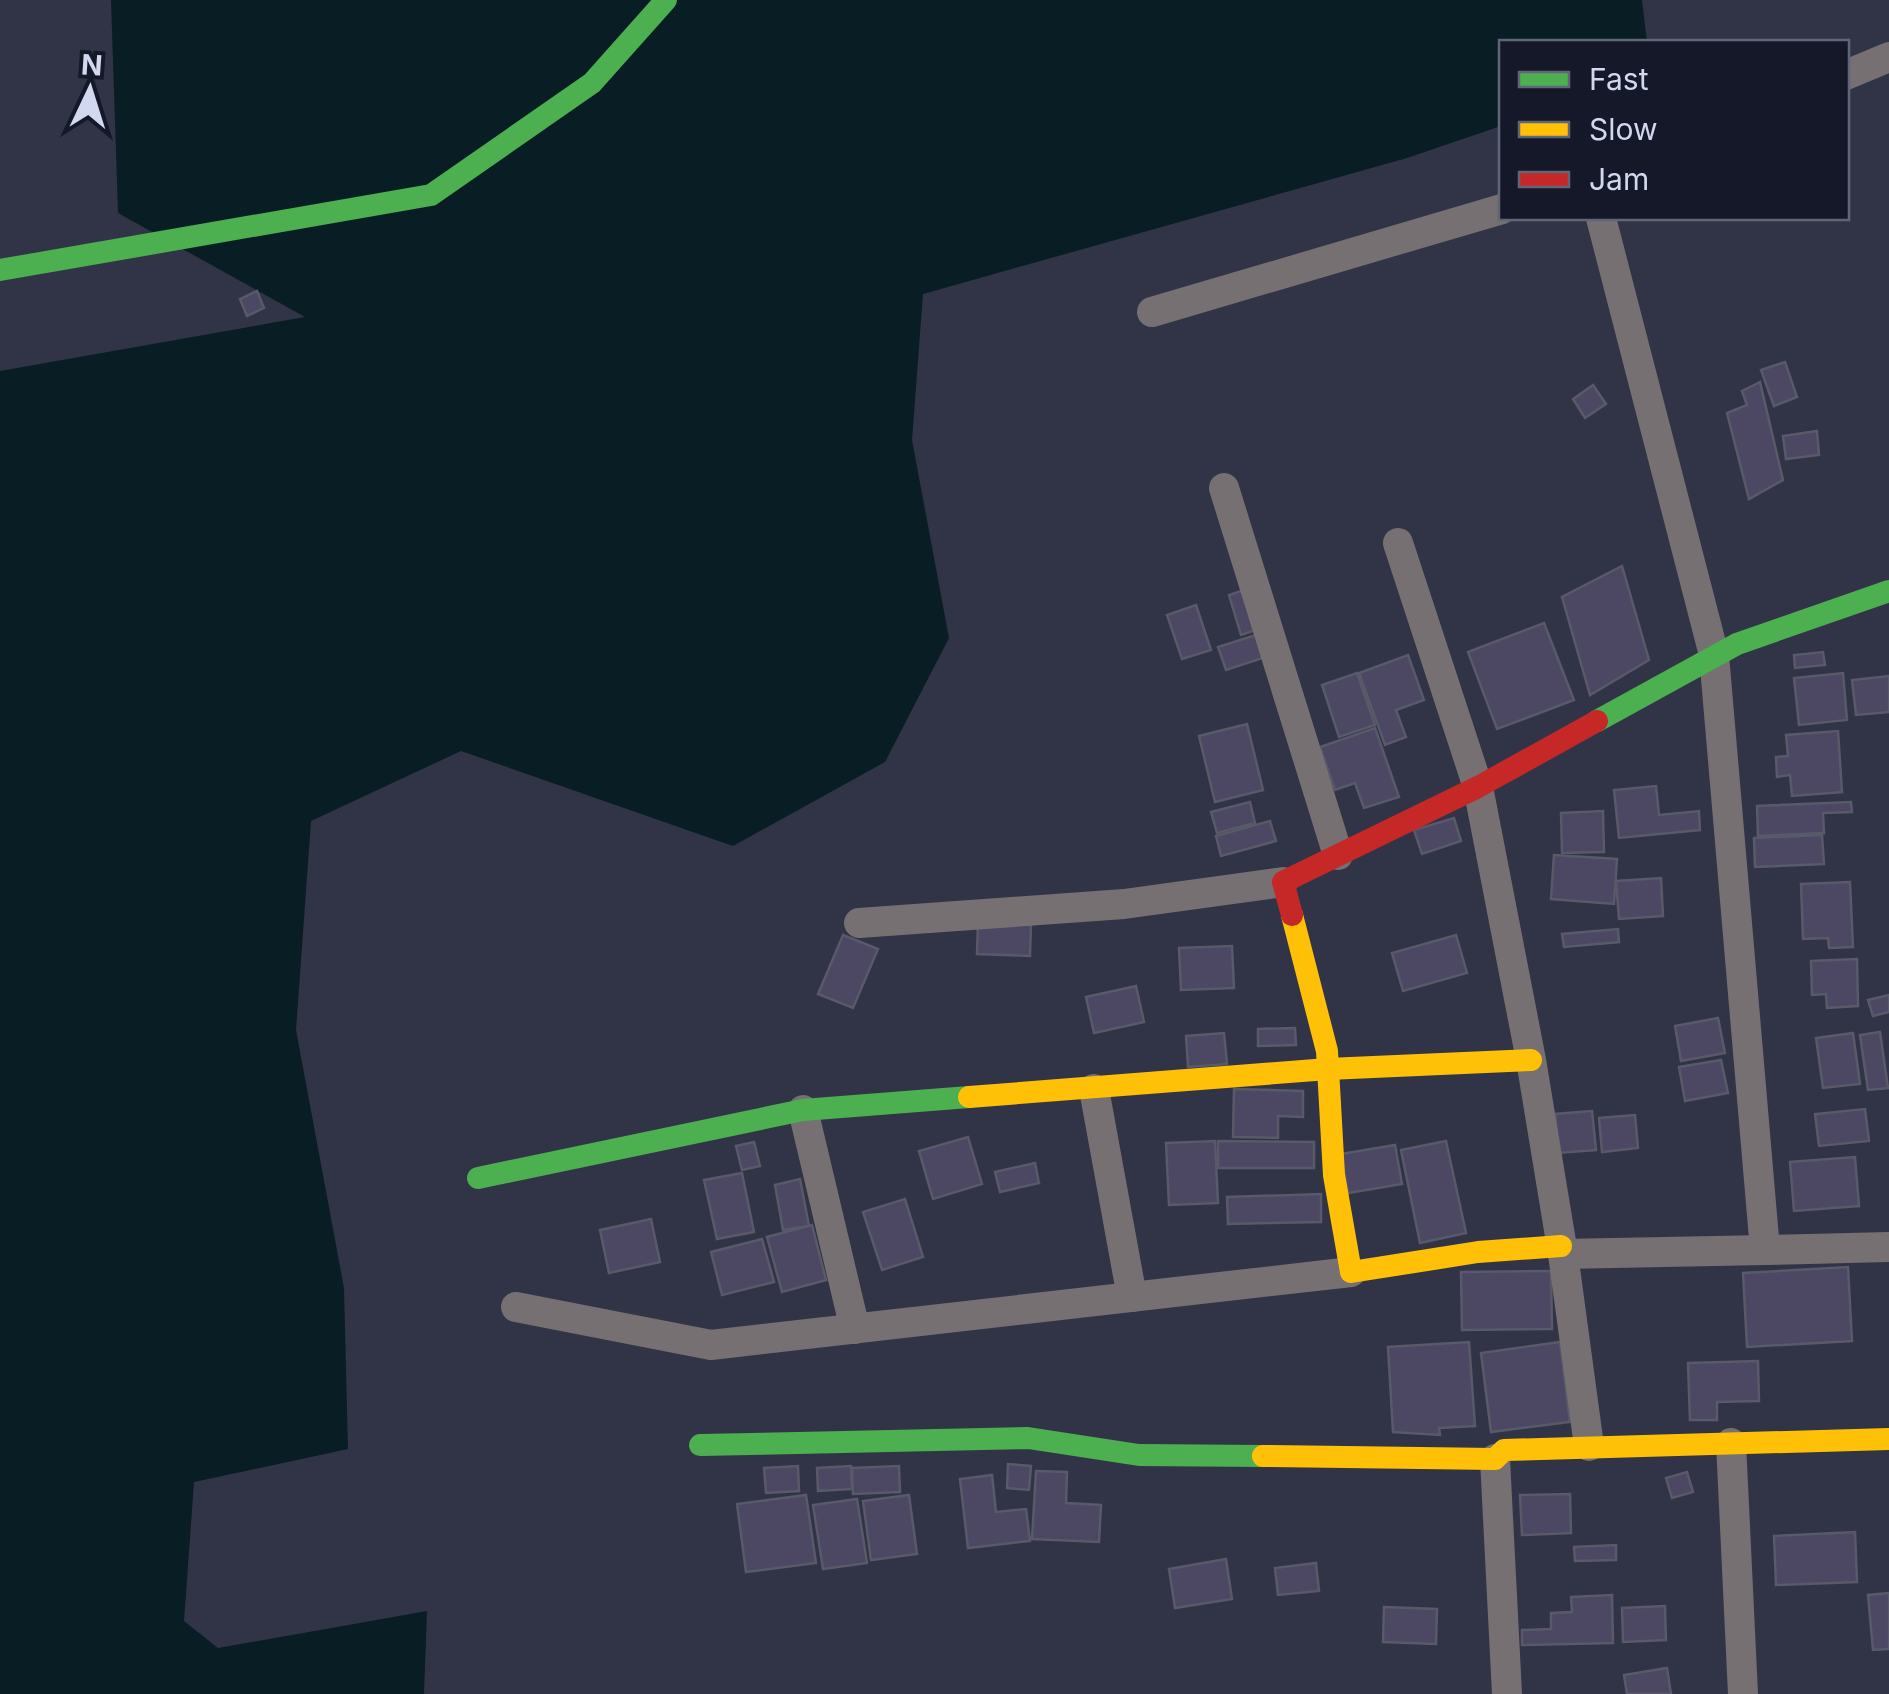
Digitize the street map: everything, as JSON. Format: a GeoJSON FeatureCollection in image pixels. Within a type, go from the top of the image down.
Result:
{"type":"FeatureCollection","features":[{"type":"Feature","properties":{"kind":"street"},"geometry":{"type":"LineString","coordinates":[[0,270],[430,196],[592,83],[666,0]]}},
{"type":"Feature","properties":{"kind":"street"},"geometry":{"type":"LineString","coordinates":[[1849,74],[1889,58]]}},
{"type":"Feature","properties":{"kind":"street"},"geometry":{"type":"LineString","coordinates":[[1152,312],[1499,210]]}},
{"type":"Feature","properties":{"kind":"street"},"geometry":{"type":"LineString","coordinates":[[1602,220],[1714,656],[1765,1250]]}},
{"type":"Feature","properties":{"kind":"street"},"geometry":{"type":"LineString","coordinates":[[1224,488],[1338,855]]}},
{"type":"Feature","properties":{"kind":"street"},"geometry":{"type":"LineString","coordinates":[[1398,543],[1478,786],[1532,1060],[1589,1446]]}},
{"type":"Feature","properties":{"kind":"street"},"geometry":{"type":"LineString","coordinates":[[859,922],[1124,904],[1284,882],[1478,786],[1714,656],[1889,592]]}},
{"type":"Feature","properties":{"kind":"street"},"geometry":{"type":"LineString","coordinates":[[1284,882],[1328,1069],[1334,1174],[1351,1272]]}},
{"type":"Feature","properties":{"kind":"street"},"geometry":{"type":"LineString","coordinates":[[478,1178],[803,1110],[1328,1069],[1532,1060]]}},
{"type":"Feature","properties":{"kind":"street"},"geometry":{"type":"LineString","coordinates":[[1094,1090],[1132,1297]]}},
{"type":"Feature","properties":{"kind":"street"},"geometry":{"type":"LineString","coordinates":[[803,1110],[855,1329]]}},
{"type":"Feature","properties":{"kind":"street"},"geometry":{"type":"LineString","coordinates":[[516,1307],[712,1345],[1351,1272],[1478,1252],[1889,1247]]}},
{"type":"Feature","properties":{"kind":"street"},"geometry":{"type":"LineString","coordinates":[[700,1445],[1028,1438],[1139,1455],[1495,1460]]}},
{"type":"Feature","properties":{"kind":"street"},"geometry":{"type":"LineString","coordinates":[[1506,1694],[1495,1460],[1504,1450],[1889,1439]]}},
{"type":"Feature","properties":{"kind":"street"},"geometry":{"type":"LineString","coordinates":[[1730,1443],[1742,1694]]}},
{"type":"Feature","properties":{"kind":"water"},"geometry":{"type":"Polygon","coordinates":[[[111,0],[1642,0],[1647,40],[1499,40],[1499,127],[1407,158],[923,294],[912,440],[949,638],[885,762],[733,846],[461,751],[311,821],[296,1030],[344,1288],[348,1449],[194,1482],[184,1621],[218,1648],[427,1611],[424,1694],[0,1694],[0,371],[305,317],[118,213],[111,0]]]}},
{"type":"Feature","properties":{"kind":"building"},"geometry":{"type":"Polygon","coordinates":[[[257,291],[264,308],[247,316],[240,299],[257,291]]]}},
{"type":"Feature","properties":{"kind":"building"},"geometry":{"type":"Polygon","coordinates":[[[1785,362],[1797,397],[1774,406],[1761,370],[1785,362]]]}},
{"type":"Feature","properties":{"kind":"building"},"geometry":{"type":"Polygon","coordinates":[[[1760,382],[1783,480],[1749,499],[1727,413],[1747,405],[1742,391],[1760,382]]]}},
{"type":"Feature","properties":{"kind":"building"},"geometry":{"type":"Polygon","coordinates":[[[1593,385],[1606,404],[1585,418],[1573,399],[1593,385]]]}},
{"type":"Feature","properties":{"kind":"building"},"geometry":{"type":"Polygon","coordinates":[[[1817,431],[1819,455],[1786,459],[1783,436],[1817,431]]]}},
{"type":"Feature","properties":{"kind":"building"},"geometry":{"type":"Polygon","coordinates":[[[1622,566],[1649,660],[1590,695],[1562,597],[1622,566]]]}},
{"type":"Feature","properties":{"kind":"building"},"geometry":{"type":"Polygon","coordinates":[[[1247,589],[1259,629],[1241,635],[1229,595],[1247,589]]]}},
{"type":"Feature","properties":{"kind":"building"},"geometry":{"type":"Polygon","coordinates":[[[1196,605],[1211,650],[1182,659],[1167,615],[1196,605]]]}},
{"type":"Feature","properties":{"kind":"building"},"geometry":{"type":"Polygon","coordinates":[[[1544,623],[1574,700],[1497,729],[1468,652],[1544,623]]]}},
{"type":"Feature","properties":{"kind":"building"},"geometry":{"type":"Polygon","coordinates":[[[1262,633],[1269,656],[1226,670],[1218,647],[1262,633]]]}},
{"type":"Feature","properties":{"kind":"building"},"geometry":{"type":"Polygon","coordinates":[[[1823,652],[1825,665],[1795,668],[1794,655],[1823,652]]]}},
{"type":"Feature","properties":{"kind":"building"},"geometry":{"type":"Polygon","coordinates":[[[1408,655],[1424,700],[1396,710],[1406,737],[1385,745],[1359,673],[1408,655]]]}},
{"type":"Feature","properties":{"kind":"building"},"geometry":{"type":"Polygon","coordinates":[[[1357,673],[1375,725],[1339,737],[1322,685],[1357,673]]]}},
{"type":"Feature","properties":{"kind":"building"},"geometry":{"type":"Polygon","coordinates":[[[1843,673],[1847,720],[1799,725],[1794,678],[1843,673]]]}},
{"type":"Feature","properties":{"kind":"building"},"geometry":{"type":"Polygon","coordinates":[[[1889,676],[1889,712],[1856,715],[1852,680],[1889,676]]]}},
{"type":"Feature","properties":{"kind":"building"},"geometry":{"type":"Polygon","coordinates":[[[1247,724],[1263,790],[1215,802],[1199,736],[1247,724]]]}},
{"type":"Feature","properties":{"kind":"building"},"geometry":{"type":"Polygon","coordinates":[[[1375,728],[1399,797],[1364,808],[1355,783],[1335,790],[1320,747],[1375,728]]]}},
{"type":"Feature","properties":{"kind":"building"},"geometry":{"type":"Polygon","coordinates":[[[1838,731],[1842,792],[1792,796],[1790,775],[1777,777],[1776,757],[1788,756],[1786,735],[1838,731]]]}},
{"type":"Feature","properties":{"kind":"building"},"geometry":{"type":"Polygon","coordinates":[[[1656,786],[1659,815],[1699,811],[1700,830],[1619,838],[1614,790],[1656,786]]]}},
{"type":"Feature","properties":{"kind":"building"},"geometry":{"type":"Polygon","coordinates":[[[1250,802],[1255,823],[1217,833],[1211,812],[1250,802]]]}},
{"type":"Feature","properties":{"kind":"building"},"geometry":{"type":"Polygon","coordinates":[[[1851,802],[1852,812],[1823,813],[1824,833],[1758,836],[1757,806],[1851,802]]]}},
{"type":"Feature","properties":{"kind":"building"},"geometry":{"type":"Polygon","coordinates":[[[1603,811],[1604,852],[1562,853],[1561,813],[1603,811]]]}},
{"type":"Feature","properties":{"kind":"building"},"geometry":{"type":"Polygon","coordinates":[[[1454,818],[1461,841],[1422,854],[1414,830],[1454,818]]]}},
{"type":"Feature","properties":{"kind":"building"},"geometry":{"type":"Polygon","coordinates":[[[1270,821],[1276,841],[1221,856],[1216,836],[1270,821]]]}},
{"type":"Feature","properties":{"kind":"building"},"geometry":{"type":"Polygon","coordinates":[[[1822,835],[1824,864],[1755,867],[1754,838],[1822,835]]]}},
{"type":"Feature","properties":{"kind":"building"},"geometry":{"type":"Polygon","coordinates":[[[1554,855],[1617,859],[1614,904],[1551,899],[1554,855]]]}},
{"type":"Feature","properties":{"kind":"building"},"geometry":{"type":"Polygon","coordinates":[[[1661,878],[1663,916],[1619,919],[1616,881],[1661,878]]]}},
{"type":"Feature","properties":{"kind":"building"},"geometry":{"type":"Polygon","coordinates":[[[1850,882],[1853,947],[1829,948],[1828,938],[1803,939],[1801,884],[1850,882]]]}},
{"type":"Feature","properties":{"kind":"building"},"geometry":{"type":"Polygon","coordinates":[[[978,923],[1031,925],[1030,956],[977,954],[978,923]]]}},
{"type":"Feature","properties":{"kind":"building"},"geometry":{"type":"Polygon","coordinates":[[[1618,929],[1619,942],[1564,947],[1562,934],[1618,929]]]}},
{"type":"Feature","properties":{"kind":"building"},"geometry":{"type":"Polygon","coordinates":[[[843,935],[878,949],[853,1008],[818,994],[843,935]]]}},
{"type":"Feature","properties":{"kind":"building"},"geometry":{"type":"Polygon","coordinates":[[[1456,935],[1467,973],[1403,991],[1392,953],[1456,935]]]}},
{"type":"Feature","properties":{"kind":"building"},"geometry":{"type":"Polygon","coordinates":[[[1232,946],[1234,988],[1181,990],[1179,948],[1232,946]]]}},
{"type":"Feature","properties":{"kind":"building"},"geometry":{"type":"Polygon","coordinates":[[[1857,959],[1858,1006],[1827,1008],[1826,994],[1812,995],[1811,961],[1857,959]]]}},
{"type":"Feature","properties":{"kind":"building"},"geometry":{"type":"Polygon","coordinates":[[[1136,986],[1144,1022],[1094,1033],[1086,997],[1136,986]]]}},
{"type":"Feature","properties":{"kind":"building"},"geometry":{"type":"Polygon","coordinates":[[[1889,995],[1889,1012],[1873,1016],[1868,1000],[1889,995]]]}},
{"type":"Feature","properties":{"kind":"building"},"geometry":{"type":"Polygon","coordinates":[[[1718,1018],[1725,1053],[1681,1061],[1675,1026],[1718,1018]]]}},
{"type":"Feature","properties":{"kind":"building"},"geometry":{"type":"Polygon","coordinates":[[[1295,1028],[1296,1045],[1258,1046],[1258,1029],[1295,1028]]]}},
{"type":"Feature","properties":{"kind":"building"},"geometry":{"type":"Polygon","coordinates":[[[1880,1032],[1888,1088],[1868,1090],[1860,1035],[1880,1032]]]}},
{"type":"Feature","properties":{"kind":"building"},"geometry":{"type":"Polygon","coordinates":[[[1224,1033],[1227,1064],[1188,1067],[1186,1036],[1224,1033]]]}},
{"type":"Feature","properties":{"kind":"building"},"geometry":{"type":"Polygon","coordinates":[[[1853,1033],[1860,1084],[1823,1088],[1816,1038],[1853,1033]]]}},
{"type":"Feature","properties":{"kind":"building"},"geometry":{"type":"Polygon","coordinates":[[[1721,1060],[1728,1093],[1685,1101],[1679,1067],[1721,1060]]]}},
{"type":"Feature","properties":{"kind":"building"},"geometry":{"type":"Polygon","coordinates":[[[1234,1089],[1303,1091],[1303,1117],[1278,1116],[1278,1138],[1233,1137],[1234,1089]]]}},
{"type":"Feature","properties":{"kind":"building"},"geometry":{"type":"Polygon","coordinates":[[[1865,1109],[1869,1141],[1819,1146],[1815,1114],[1865,1109]]]}},
{"type":"Feature","properties":{"kind":"building"},"geometry":{"type":"Polygon","coordinates":[[[1592,1111],[1596,1150],[1558,1153],[1555,1114],[1592,1111]]]}},
{"type":"Feature","properties":{"kind":"building"},"geometry":{"type":"Polygon","coordinates":[[[1635,1115],[1638,1148],[1602,1152],[1599,1118],[1635,1115]]]}},
{"type":"Feature","properties":{"kind":"building"},"geometry":{"type":"Polygon","coordinates":[[[968,1137],[982,1184],[933,1199],[919,1151],[968,1137]]]}},
{"type":"Feature","properties":{"kind":"building"},"geometry":{"type":"Polygon","coordinates":[[[1215,1141],[1218,1203],[1169,1205],[1166,1143],[1215,1141]]]}},
{"type":"Feature","properties":{"kind":"building"},"geometry":{"type":"Polygon","coordinates":[[[1218,1141],[1314,1142],[1314,1168],[1218,1168],[1218,1141]]]}},
{"type":"Feature","properties":{"kind":"building"},"geometry":{"type":"Polygon","coordinates":[[[1446,1141],[1466,1233],[1420,1243],[1401,1150],[1446,1141]]]}},
{"type":"Feature","properties":{"kind":"building"},"geometry":{"type":"Polygon","coordinates":[[[754,1142],[760,1166],[742,1170],[736,1146],[754,1142]]]}},
{"type":"Feature","properties":{"kind":"building"},"geometry":{"type":"Polygon","coordinates":[[[1395,1145],[1402,1184],[1348,1193],[1341,1154],[1395,1145]]]}},
{"type":"Feature","properties":{"kind":"building"},"geometry":{"type":"Polygon","coordinates":[[[1855,1157],[1859,1206],[1794,1211],[1790,1162],[1855,1157]]]}},
{"type":"Feature","properties":{"kind":"building"},"geometry":{"type":"Polygon","coordinates":[[[1035,1163],[1039,1183],[1000,1192],[995,1172],[1035,1163]]]}},
{"type":"Feature","properties":{"kind":"building"},"geometry":{"type":"Polygon","coordinates":[[[742,1173],[754,1232],[717,1239],[704,1180],[742,1173]]]}},
{"type":"Feature","properties":{"kind":"building"},"geometry":{"type":"Polygon","coordinates":[[[800,1179],[809,1226],[783,1230],[775,1185],[800,1179]]]}},
{"type":"Feature","properties":{"kind":"building"},"geometry":{"type":"Polygon","coordinates":[[[1321,1194],[1321,1222],[1228,1224],[1227,1197],[1321,1194]]]}},
{"type":"Feature","properties":{"kind":"building"},"geometry":{"type":"Polygon","coordinates":[[[905,1199],[923,1257],[882,1270],[863,1212],[905,1199]]]}},
{"type":"Feature","properties":{"kind":"building"},"geometry":{"type":"Polygon","coordinates":[[[651,1219],[660,1262],[609,1273],[600,1230],[651,1219]]]}},
{"type":"Feature","properties":{"kind":"building"},"geometry":{"type":"Polygon","coordinates":[[[812,1225],[826,1280],[782,1292],[767,1237],[812,1225]]]}},
{"type":"Feature","properties":{"kind":"building"},"geometry":{"type":"Polygon","coordinates":[[[762,1239],[774,1282],[722,1295],[711,1252],[762,1239]]]}},
{"type":"Feature","properties":{"kind":"building"},"geometry":{"type":"Polygon","coordinates":[[[1848,1267],[1852,1341],[1747,1347],[1743,1273],[1848,1267]]]}},
{"type":"Feature","properties":{"kind":"building"},"geometry":{"type":"Polygon","coordinates":[[[1551,1271],[1552,1329],[1462,1330],[1461,1272],[1551,1271]]]}},
{"type":"Feature","properties":{"kind":"building"},"geometry":{"type":"Polygon","coordinates":[[[1469,1342],[1475,1426],[1439,1428],[1440,1435],[1393,1432],[1388,1347],[1469,1342]]]}},
{"type":"Feature","properties":{"kind":"building"},"geometry":{"type":"Polygon","coordinates":[[[1560,1342],[1570,1422],[1491,1432],[1481,1353],[1560,1342]]]}},
{"type":"Feature","properties":{"kind":"building"},"geometry":{"type":"Polygon","coordinates":[[[1758,1361],[1759,1401],[1717,1402],[1717,1420],[1690,1420],[1688,1363],[1758,1361]]]}},
{"type":"Feature","properties":{"kind":"building"},"geometry":{"type":"Polygon","coordinates":[[[1008,1464],[1031,1466],[1029,1490],[1007,1488],[1008,1464]]]}},
{"type":"Feature","properties":{"kind":"building"},"geometry":{"type":"Polygon","coordinates":[[[798,1466],[799,1491],[766,1493],[764,1468],[798,1466]]]}},
{"type":"Feature","properties":{"kind":"building"},"geometry":{"type":"Polygon","coordinates":[[[851,1466],[852,1489],[818,1491],[817,1468],[851,1466]]]}},
{"type":"Feature","properties":{"kind":"building"},"geometry":{"type":"Polygon","coordinates":[[[899,1466],[900,1492],[853,1494],[852,1468],[899,1466]]]}},
{"type":"Feature","properties":{"kind":"building"},"geometry":{"type":"Polygon","coordinates":[[[1036,1471],[1067,1472],[1066,1503],[1101,1505],[1099,1542],[1032,1539],[1036,1471]]]}},
{"type":"Feature","properties":{"kind":"building"},"geometry":{"type":"Polygon","coordinates":[[[1687,1472],[1693,1492],[1672,1498],[1666,1478],[1687,1472]]]}},
{"type":"Feature","properties":{"kind":"building"},"geometry":{"type":"Polygon","coordinates":[[[992,1475],[996,1512],[1026,1509],[1030,1541],[968,1548],[960,1479],[992,1475]]]}},
{"type":"Feature","properties":{"kind":"building"},"geometry":{"type":"Polygon","coordinates":[[[1570,1494],[1571,1533],[1522,1535],[1520,1495],[1570,1494]]]}},
{"type":"Feature","properties":{"kind":"building"},"geometry":{"type":"Polygon","coordinates":[[[806,1495],[816,1563],[746,1572],[737,1504],[806,1495]]]}},
{"type":"Feature","properties":{"kind":"building"},"geometry":{"type":"Polygon","coordinates":[[[909,1495],[917,1554],[871,1560],[863,1501],[909,1495]]]}},
{"type":"Feature","properties":{"kind":"building"},"geometry":{"type":"Polygon","coordinates":[[[857,1499],[867,1563],[823,1569],[813,1505],[857,1499]]]}},
{"type":"Feature","properties":{"kind":"building"},"geometry":{"type":"Polygon","coordinates":[[[1855,1532],[1857,1582],[1776,1585],[1774,1536],[1855,1532]]]}},
{"type":"Feature","properties":{"kind":"building"},"geometry":{"type":"Polygon","coordinates":[[[1616,1545],[1616,1560],[1575,1561],[1574,1547],[1616,1545]]]}},
{"type":"Feature","properties":{"kind":"building"},"geometry":{"type":"Polygon","coordinates":[[[1226,1559],[1232,1599],[1175,1608],[1169,1569],[1226,1559]]]}},
{"type":"Feature","properties":{"kind":"building"},"geometry":{"type":"Polygon","coordinates":[[[1316,1563],[1319,1591],[1278,1595],[1275,1568],[1316,1563]]]}},
{"type":"Feature","properties":{"kind":"building"},"geometry":{"type":"Polygon","coordinates":[[[1889,1593],[1889,1649],[1873,1650],[1868,1595],[1889,1593]]]}},
{"type":"Feature","properties":{"kind":"building"},"geometry":{"type":"Polygon","coordinates":[[[1612,1595],[1613,1643],[1522,1645],[1522,1630],[1551,1629],[1551,1613],[1572,1612],[1571,1597],[1612,1595]]]}},
{"type":"Feature","properties":{"kind":"building"},"geometry":{"type":"Polygon","coordinates":[[[1665,1606],[1666,1640],[1623,1642],[1622,1608],[1665,1606]]]}},
{"type":"Feature","properties":{"kind":"building"},"geometry":{"type":"Polygon","coordinates":[[[1384,1607],[1437,1609],[1436,1644],[1383,1642],[1384,1607]]]}},
{"type":"Feature","properties":{"kind":"building"},"geometry":{"type":"Polygon","coordinates":[[[1667,1668],[1671,1694],[1627,1694],[1624,1675],[1667,1668]]]}},
{"type":"Feature","properties":{"kind":"traffic: fast"},"geometry":{"type":"LineString","coordinates":[[0,270],[431,195],[592,83],[666,0]]}},
{"type":"Feature","properties":{"kind":"traffic: fast"},"geometry":{"type":"LineString","coordinates":[[1597,721],[1737,644],[1889,591]]}},
{"type":"Feature","properties":{"kind":"traffic: fast"},"geometry":{"type":"LineString","coordinates":[[478,1178],[803,1110],[969,1097]]}},
{"type":"Feature","properties":{"kind":"traffic: fast"},"geometry":{"type":"LineString","coordinates":[[700,1445],[1028,1438],[1139,1455],[1263,1456]]}},
{"type":"Feature","properties":{"kind":"traffic: slow"},"geometry":{"type":"LineString","coordinates":[[1292,915],[1327,1051],[1334,1175],[1351,1272],[1478,1252],[1561,1246]]}},
{"type":"Feature","properties":{"kind":"traffic: slow"},"geometry":{"type":"LineString","coordinates":[[969,1097],[1328,1069],[1531,1060]]}},
{"type":"Feature","properties":{"kind":"traffic: slow"},"geometry":{"type":"LineString","coordinates":[[1263,1456],[1495,1459],[1504,1450],[1889,1439]]}},
{"type":"Feature","properties":{"kind":"traffic: jam"},"geometry":{"type":"LineString","coordinates":[[1292,915],[1283,882],[1478,787],[1597,721]]}}]}
